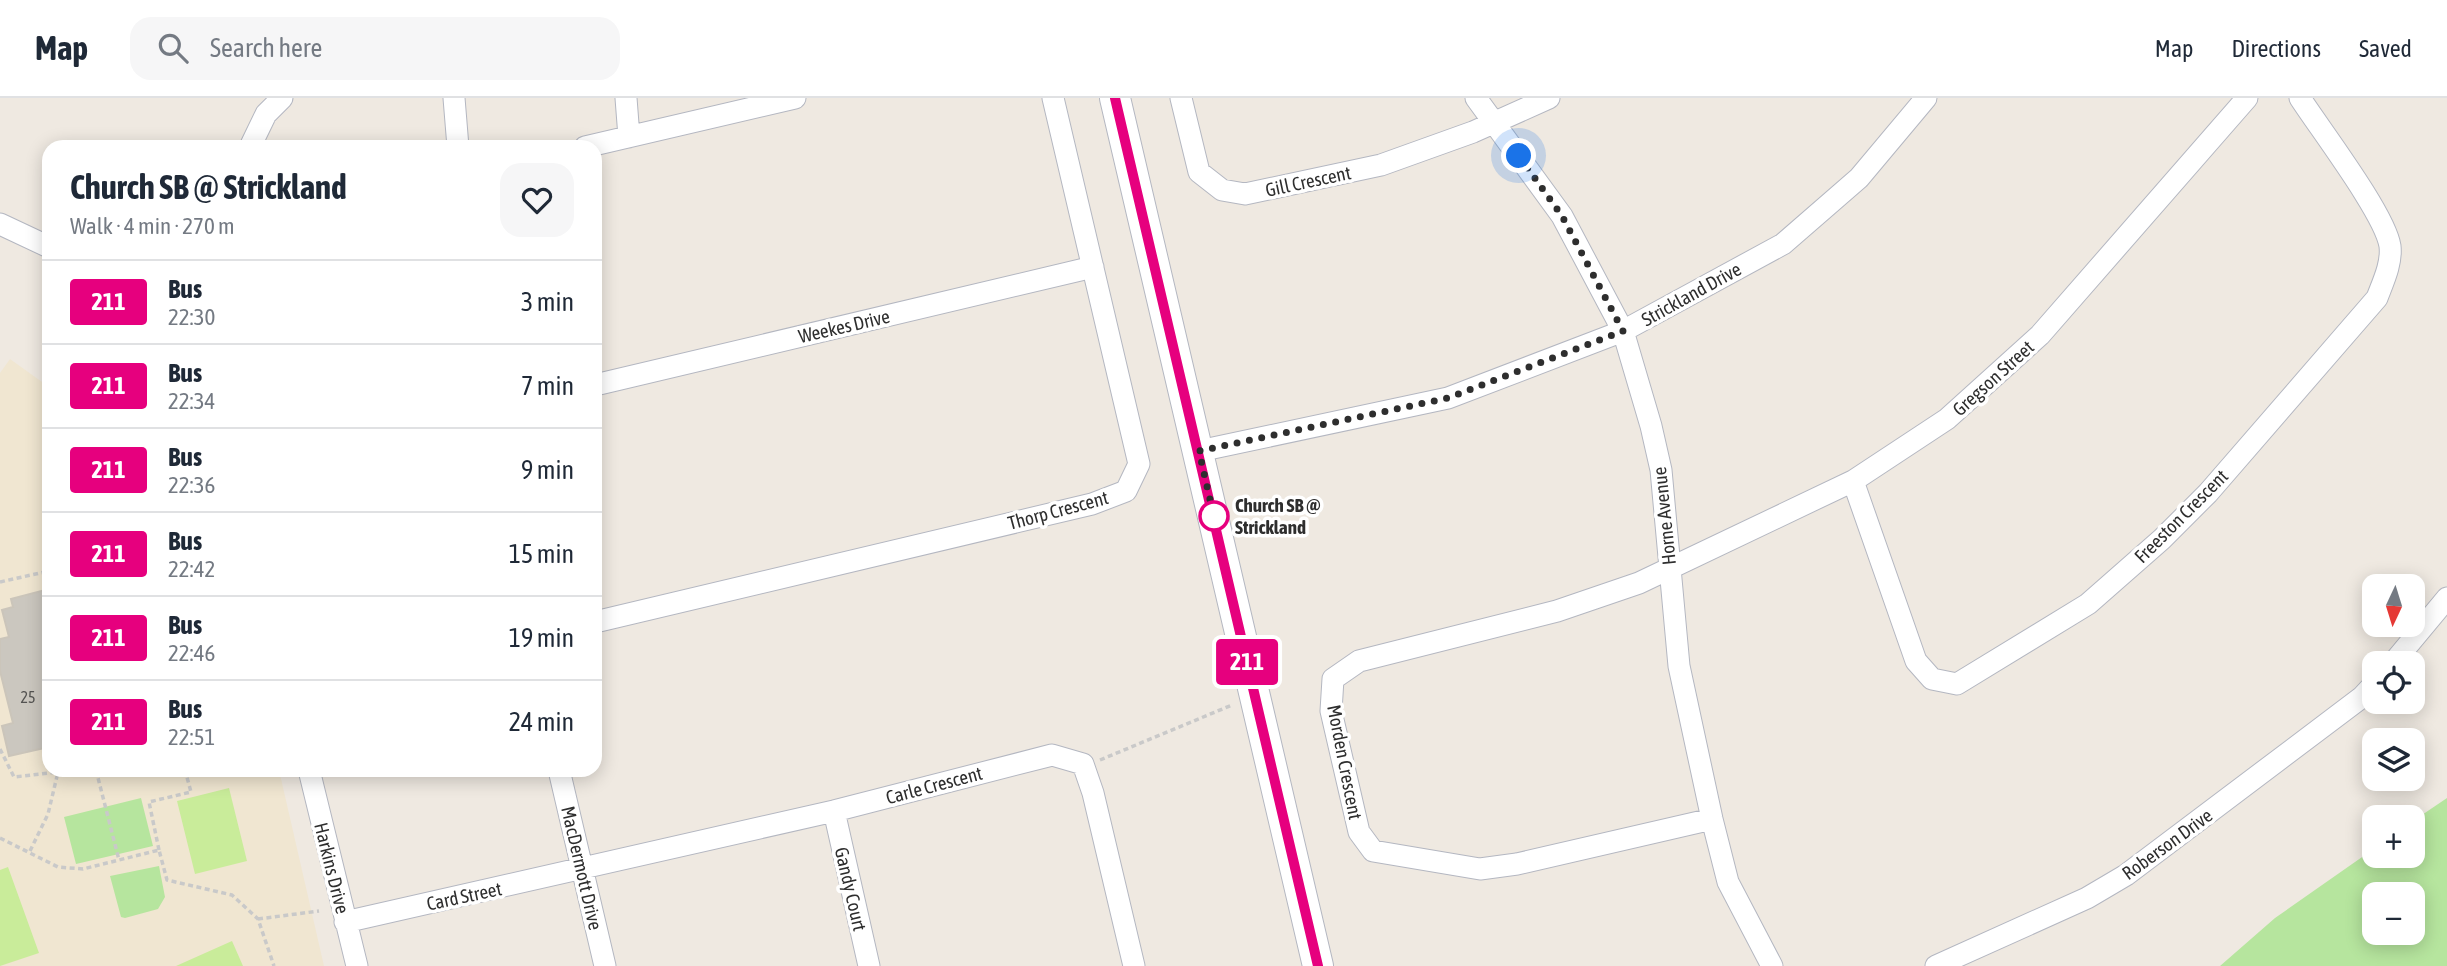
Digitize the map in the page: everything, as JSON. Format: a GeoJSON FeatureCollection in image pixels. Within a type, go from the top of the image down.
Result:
{"type":"FeatureCollection","features":[{"type":"Feature","properties":{"kind":"street"},"geometry":{"type":"LineString","coordinates":[[253,140],[266,114],[282,98]]}},
{"type":"Feature","properties":{"kind":"street"},"geometry":{"type":"LineString","coordinates":[[454,98],[457,140]]}},
{"type":"Feature","properties":{"kind":"street"},"geometry":{"type":"LineString","coordinates":[[626,98],[629,137]]}},
{"type":"Feature","properties":{"kind":"street"},"geometry":{"type":"LineString","coordinates":[[602,143],[795,98]]}},
{"type":"Feature","properties":{"kind":"street","name":"Thorp Crescent"},"geometry":{"type":"LineString","coordinates":[[602,620],[1092,504],[1126,491],[1139,464],[1053,98]]}},
{"type":"Feature","properties":{"kind":"street"},"geometry":{"type":"LineString","coordinates":[[1115,98],[1318,966]]}},
{"type":"Feature","properties":{"kind":"street","name":"Gill Crescent"},"geometry":{"type":"LineString","coordinates":[[1181,98],[1199,172],[1222,190],[1245,194],[1381,165],[1493,124],[1549,98]]}},
{"type":"Feature","properties":{"kind":"street","name":"Horne Avenue"},"geometry":{"type":"LineString","coordinates":[[1476,98],[1562,216],[1623,331],[1661,470],[1679,666],[1712,819],[1728,882],[1772,966]]}},
{"type":"Feature","properties":{"kind":"street","name":"Strickland Drive"},"geometry":{"type":"LineString","coordinates":[[1199,451],[1448,398],[1623,331],[1783,244],[1859,178],[1926,98]]}},
{"type":"Feature","properties":{"kind":"street","name":"Gregson Street"},"geometry":{"type":"LineString","coordinates":[[1671,570],[1853,481],[1947,419],[2040,335],[2247,98]]}},
{"type":"Feature","properties":{"kind":"street","name":"Freeston Crescent"},"geometry":{"type":"LineString","coordinates":[[1853,481],[1916,661],[1932,679],[1957,684],[2088,604],[2208,493],[2377,298],[2388,271],[2390,245],[2369,202],[2300,98]]}},
{"type":"Feature","properties":{"kind":"street"},"geometry":{"type":"LineString","coordinates":[[0,224],[42,244]]}},
{"type":"Feature","properties":{"kind":"street","name":"Weekes Drive"},"geometry":{"type":"LineString","coordinates":[[602,383],[1093,267]]}},
{"type":"Feature","properties":{"kind":"street","name":"Morden Crescent"},"geometry":{"type":"LineString","coordinates":[[1671,570],[1557,611],[1359,661],[1333,679],[1331,711],[1359,832],[1373,851],[1480,869],[1517,864],[1712,819]]}},
{"type":"Feature","properties":{"kind":"street"},"geometry":{"type":"LineString","coordinates":[[2403,651],[2447,598]]}},
{"type":"Feature","properties":{"kind":"street","name":"Roberson Drive"},"geometry":{"type":"LineString","coordinates":[[1936,966],[2087,898],[2126,876],[2362,697]]}},
{"type":"Feature","properties":{"kind":"street","name":"Carle Crescent"},"geometry":{"type":"LineString","coordinates":[[582,869],[834,811],[1052,755],[1083,764]]}},
{"type":"Feature","properties":{"kind":"street"},"geometry":{"type":"LineString","coordinates":[[1083,764],[1094,793],[1134,966]]}},
{"type":"Feature","properties":{"kind":"street","name":"Harkins Drive"},"geometry":{"type":"LineString","coordinates":[[311,777],[357,966]]}},
{"type":"Feature","properties":{"kind":"street","name":"MacDermott Drive"},"geometry":{"type":"LineString","coordinates":[[561,777],[605,966]]}},
{"type":"Feature","properties":{"kind":"street","name":"Gandy Court"},"geometry":{"type":"LineString","coordinates":[[834,811],[869,966]]}},
{"type":"Feature","properties":{"kind":"street","name":"Card Street"},"geometry":{"type":"LineString","coordinates":[[345,922],[582,869]]}},
{"type":"Feature","properties":{"kind":"path"},"geometry":{"type":"LineString","coordinates":[[0,582],[42,572]]}},
{"type":"Feature","properties":{"kind":"path"},"geometry":{"type":"LineString","coordinates":[[1083,764],[1107,758],[1234,704]]}},
{"type":"Feature","properties":{"kind":"path"},"geometry":{"type":"LineString","coordinates":[[0,749],[14,777],[42,774]]}},
{"type":"Feature","properties":{"kind":"path"},"geometry":{"type":"LineString","coordinates":[[30,851],[48,814],[57,777]]}},
{"type":"Feature","properties":{"kind":"path"},"geometry":{"type":"LineString","coordinates":[[98,777],[120,860]]}},
{"type":"Feature","properties":{"kind":"path"},"geometry":{"type":"LineString","coordinates":[[187,777],[191,792],[149,802],[167,880],[232,895],[258,919],[274,966]]}},
{"type":"Feature","properties":{"kind":"path"},"geometry":{"type":"LineString","coordinates":[[0,838],[58,867],[83,869],[159,850]]}},
{"type":"Feature","properties":{"kind":"path"},"geometry":{"type":"LineString","coordinates":[[258,919],[319,911]]}},
{"type":"Feature","properties":{"kind":"shaded area"},"geometry":{"type":"Polygon","coordinates":[[[10,359],[42,382],[42,777],[281,777],[324,966],[0,966],[0,373],[10,359]]]}},
{"type":"Feature","properties":{"kind":"green space"},"geometry":{"type":"Polygon","coordinates":[[[229,788],[247,861],[195,874],[177,801],[229,788]]]}},
{"type":"Feature","properties":{"kind":"green space"},"geometry":{"type":"Polygon","coordinates":[[[141,798],[153,846],[76,864],[64,817],[141,798]]]}},
{"type":"Feature","properties":{"kind":"green space"},"geometry":{"type":"Polygon","coordinates":[[[2447,798],[2447,966],[2220,966],[2275,918],[2362,857],[2362,868],[2425,868],[2425,813],[2447,798]]]}},
{"type":"Feature","properties":{"kind":"green space"},"geometry":{"type":"Polygon","coordinates":[[[159,866],[165,897],[158,909],[121,917],[110,876],[159,866]]]}},
{"type":"Feature","properties":{"kind":"green space"},"geometry":{"type":"Polygon","coordinates":[[[8,867],[39,953],[0,966],[0,870],[8,867]]]}},
{"type":"Feature","properties":{"kind":"green space"},"geometry":{"type":"Polygon","coordinates":[[[232,941],[243,966],[176,966],[232,941]]]}},
{"type":"Feature","properties":{"kind":"building"},"geometry":{"type":"Polygon","coordinates":[[[42,591],[42,749],[9,756],[2,726],[13,723],[0,671],[0,639],[9,637],[2,610],[13,607],[11,599],[42,591]]]}},
{"type":"Feature","properties":{"kind":"bus line","name":"211"},"geometry":{"type":"LineString","coordinates":[[1115,98],[1318,966]]}},
{"type":"Feature","properties":{"kind":"place","name":"Church SB @ Strickland"},"geometry":{"type":"Point","coordinates":[1214,516]}},
{"type":"Feature","properties":{"kind":"route"},"geometry":{"type":"LineString","coordinates":[[1214,516],[1216,526],[1199,451],[1448,398],[1623,331],[1562,216],[1519,156]]}}]}
